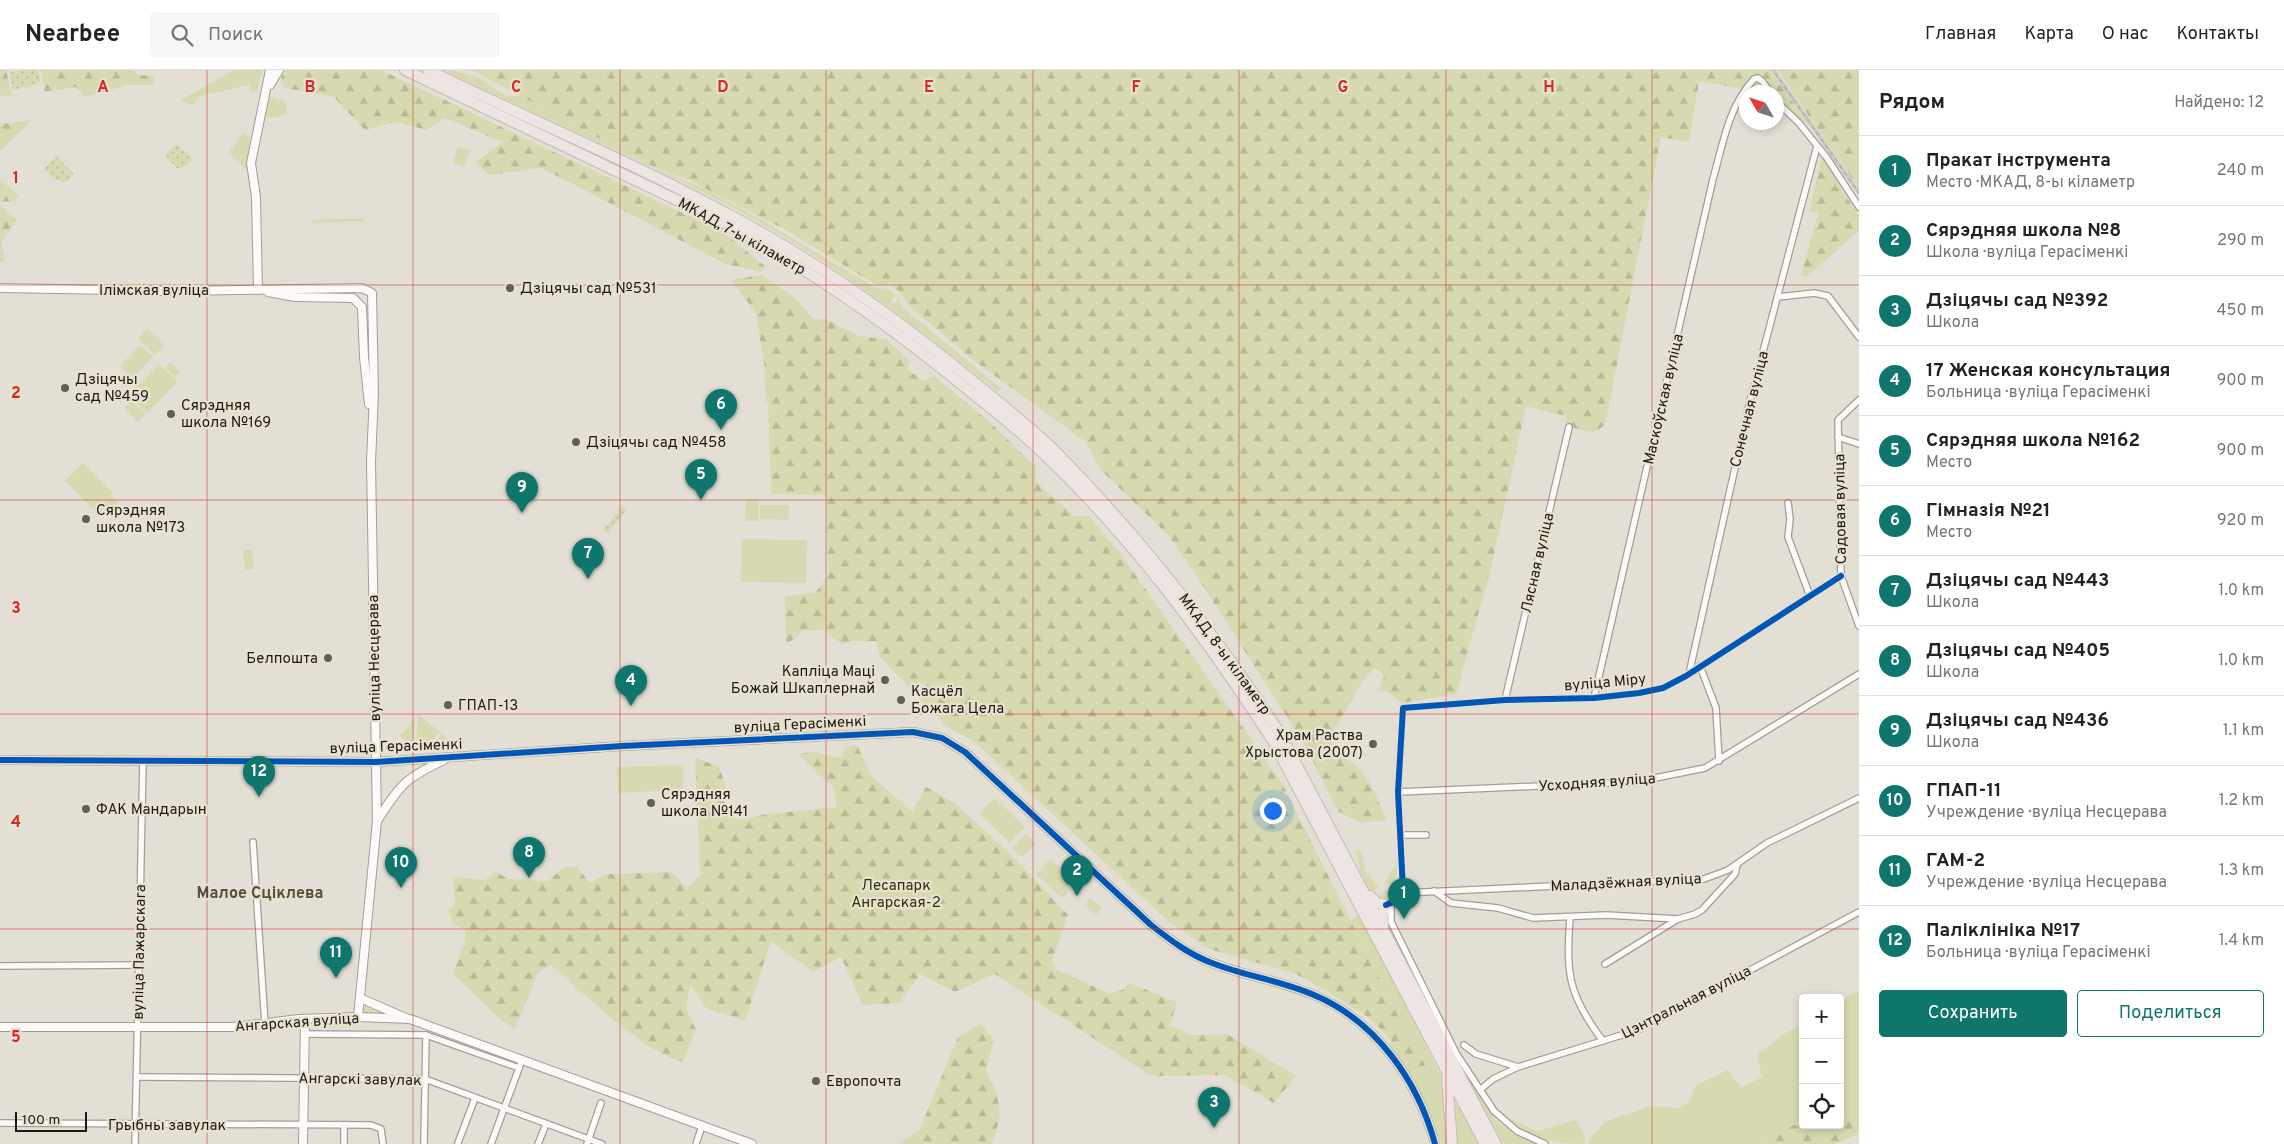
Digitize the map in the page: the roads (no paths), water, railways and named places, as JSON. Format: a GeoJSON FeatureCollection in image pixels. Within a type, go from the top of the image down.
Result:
{"type":"FeatureCollection","features":[{"type":"Feature","properties":{"kind":"highway","name":"МКАД, 7-ы кіламетр"},"geometry":{"type":"LineString","coordinates":[[405,70],[694,208],[766,246],[861,307],[920,350],[1012,425],[1049,452]]}},
{"type":"Feature","properties":{"kind":"highway","name":"МКАД, 7-ы кіламетр"},"geometry":{"type":"LineString","coordinates":[[428,70],[737,218],[814,264],[937,351],[1049,452]]}},
{"type":"Feature","properties":{"kind":"highway","name":"МКАД, 8-ы кіламетр"},"geometry":{"type":"LineString","coordinates":[[1049,452],[1136,539],[1194,609],[1282,735],[1384,928],[1425,1021]]}},
{"type":"Feature","properties":{"kind":"highway","name":"МКАД, 8-ы кіламетр"},"geometry":{"type":"LineString","coordinates":[[1049,452],[1188,617],[1236,684],[1273,742],[1425,1021]]}},
{"type":"Feature","properties":{"kind":"highway"},"geometry":{"type":"LineString","coordinates":[[1359,880],[1374,901],[1388,904],[1382,917],[1384,928]]}},
{"type":"Feature","properties":{"kind":"highway"},"geometry":{"type":"LineString","coordinates":[[1425,1021],[1446,1070],[1484,1144]]}},
{"type":"Feature","properties":{"kind":"highway"},"geometry":{"type":"LineString","coordinates":[[1425,1021],[1496,1144]]}},
{"type":"Feature","properties":{"kind":"highway"},"geometry":{"type":"LineString","coordinates":[[1446,1070],[1450,1099],[1452,1144]]}},
{"type":"Feature","properties":{"kind":"street"},"geometry":{"type":"LineString","coordinates":[[270,70],[268,89],[260,115],[251,163],[256,196],[261,290],[278,295],[353,298],[362,307],[364,357],[371,418]]}},
{"type":"Feature","properties":{"kind":"street"},"geometry":{"type":"LineString","coordinates":[[268,89],[279,70]]}},
{"type":"Feature","properties":{"kind":"street","name":"Маскоўская вуліца"},"geometry":{"type":"LineString","coordinates":[[1750,85],[1754,79],[1758,78],[1765,85]]}},
{"type":"Feature","properties":{"kind":"street","name":"Маскоўская вуліца"},"geometry":{"type":"LineString","coordinates":[[1594,698],[1713,179],[1730,115],[1739,100]]}},
{"type":"Feature","properties":{"kind":"street"},"geometry":{"type":"LineString","coordinates":[[1784,110],[1808,135],[1836,170],[1859,207]]}},
{"type":"Feature","properties":{"kind":"street","name":"Сонечная вуліца"},"geometry":{"type":"LineString","coordinates":[[1689,674],[1749,405],[1817,146]]}},
{"type":"Feature","properties":{"kind":"street","name":"Ілімская вуліца"},"geometry":{"type":"LineString","coordinates":[[0,288],[102,291],[366,289],[372,293],[372,308]]}},
{"type":"Feature","properties":{"kind":"street"},"geometry":{"type":"LineString","coordinates":[[308,288],[308,297]]}},
{"type":"Feature","properties":{"kind":"street"},"geometry":{"type":"LineString","coordinates":[[1778,297],[1814,293],[1828,296],[1859,337]]}},
{"type":"Feature","properties":{"kind":"street"},"geometry":{"type":"LineString","coordinates":[[362,307],[368,302],[372,308],[374,359],[371,418]]}},
{"type":"Feature","properties":{"kind":"street"},"geometry":{"type":"LineString","coordinates":[[364,357],[368,362],[374,359]]}},
{"type":"Feature","properties":{"kind":"street","name":"Садовая вуліца"},"geometry":{"type":"LineString","coordinates":[[1859,400],[1838,420],[1841,576],[1859,626]]}},
{"type":"Feature","properties":{"kind":"street","name":"вуліца Несцерава"},"geometry":{"type":"LineString","coordinates":[[358,1017],[377,821],[371,418]]}},
{"type":"Feature","properties":{"kind":"street","name":"Лясная вуліца"},"geometry":{"type":"LineString","coordinates":[[1506,700],[1568,427]]}},
{"type":"Feature","properties":{"kind":"street"},"geometry":{"type":"LineString","coordinates":[[1838,437],[1859,444]]}},
{"type":"Feature","properties":{"kind":"street"},"geometry":{"type":"LineString","coordinates":[[1788,503],[1790,519],[1788,538],[1810,596]]}},
{"type":"Feature","properties":{"kind":"street","name":"вуліца Міру"},"geometry":{"type":"LineString","coordinates":[[1398,792],[1401,711],[1406,706],[1506,700],[1594,698],[1639,693],[1663,688],[1689,674],[1841,576]]}},
{"type":"Feature","properties":{"kind":"street"},"geometry":{"type":"LineString","coordinates":[[1700,666],[1716,708],[1719,760]]}},
{"type":"Feature","properties":{"kind":"street","name":"Усходняя вуліца"},"geometry":{"type":"LineString","coordinates":[[1398,792],[1582,786],[1635,782],[1705,768],[1859,674]]}},
{"type":"Feature","properties":{"kind":"street","name":"вуліца Герасіменкі"},"geometry":{"type":"LineString","coordinates":[[0,760],[376,762],[840,734],[913,732],[942,738],[965,752],[1152,924],[1181,947],[1220,966],[1314,995],[1357,1020],[1393,1056],[1410,1086],[1436,1144]]}},
{"type":"Feature","properties":{"kind":"street"},"geometry":{"type":"LineString","coordinates":[[377,821],[405,782],[416,774],[449,758]]}},
{"type":"Feature","properties":{"kind":"street","name":"вуліца Пажарскага"},"geometry":{"type":"LineString","coordinates":[[136,1144],[143,760]]}},
{"type":"Feature","properties":{"kind":"street"},"geometry":{"type":"LineString","coordinates":[[1398,792],[1402,835],[1403,893],[1400,898],[1388,904],[1392,922],[1411,965],[1456,1053],[1494,1111],[1527,1137],[1545,1144]]}},
{"type":"Feature","properties":{"kind":"street","name":"Маладзёжная вуліца"},"geometry":{"type":"LineString","coordinates":[[1403,893],[1698,879],[1718,875],[1737,865],[1767,843],[1859,798]]}},
{"type":"Feature","properties":{"kind":"street"},"geometry":{"type":"LineString","coordinates":[[1402,835],[1426,835]]}},
{"type":"Feature","properties":{"kind":"street"},"geometry":{"type":"LineString","coordinates":[[253,842],[265,1024]]}},
{"type":"Feature","properties":{"kind":"street"},"geometry":{"type":"LineString","coordinates":[[1605,964],[1678,919],[1702,910],[1735,874],[1737,865]]}},
{"type":"Feature","properties":{"kind":"street"},"geometry":{"type":"LineString","coordinates":[[1434,891],[1451,903],[1498,908],[1533,918],[1606,915],[1678,919]]}},
{"type":"Feature","properties":{"kind":"street","name":"Цэнтральная вуліца"},"geometry":{"type":"LineString","coordinates":[[1480,1090],[1494,1079],[1518,1067],[1648,1025],[1684,1004],[1859,912]]}},
{"type":"Feature","properties":{"kind":"street"},"geometry":{"type":"LineString","coordinates":[[1570,917],[1568,954],[1572,988],[1585,1016],[1603,1041]]}},
{"type":"Feature","properties":{"kind":"street"},"geometry":{"type":"LineString","coordinates":[[0,966],[140,966]]}},
{"type":"Feature","properties":{"kind":"street"},"geometry":{"type":"LineString","coordinates":[[360,998],[410,1019]]}},
{"type":"Feature","properties":{"kind":"street","name":"Ангарская вуліца"},"geometry":{"type":"LineString","coordinates":[[0,1027],[233,1027],[305,1019],[358,1017],[410,1019],[520,1064],[752,1144]]}},
{"type":"Feature","properties":{"kind":"street"},"geometry":{"type":"LineString","coordinates":[[303,1144],[305,1019]]}},
{"type":"Feature","properties":{"kind":"street"},"geometry":{"type":"LineString","coordinates":[[304,1034],[426,1035],[520,1064],[491,1144]]}},
{"type":"Feature","properties":{"kind":"street"},"geometry":{"type":"LineString","coordinates":[[424,1144],[426,1035]]}},
{"type":"Feature","properties":{"kind":"street"},"geometry":{"type":"LineString","coordinates":[[1464,1045],[1476,1054],[1518,1067]]}},
{"type":"Feature","properties":{"kind":"street","name":"Ангарскі завулак"},"geometry":{"type":"LineString","coordinates":[[137,1077],[425,1079],[546,1124],[588,1142],[602,1144]]}},
{"type":"Feature","properties":{"kind":"street"},"geometry":{"type":"LineString","coordinates":[[458,1143],[476,1098]]}},
{"type":"Feature","properties":{"kind":"street"},"geometry":{"type":"LineString","coordinates":[[588,1142],[601,1103]]}},
{"type":"Feature","properties":{"kind":"street","name":"Грыбны завулак"},"geometry":{"type":"LineString","coordinates":[[0,1123],[376,1126],[383,1132],[383,1144]]}},
{"type":"Feature","properties":{"kind":"street"},"geometry":{"type":"LineString","coordinates":[[538,1144],[546,1124]]}},
{"type":"Feature","properties":{"kind":"street"},"geometry":{"type":"LineString","coordinates":[[344,1125],[344,1144]]}},
{"type":"Feature","properties":{"kind":"street"},"geometry":{"type":"LineString","coordinates":[[696,1144],[702,1126]]}},
{"type":"Feature","properties":{"kind":"railway"},"geometry":{"type":"LineString","coordinates":[[1773,70],[1859,193]]}},
{"type":"Feature","properties":{"kind":"place","name":"Дзіцячы сад №531"},"geometry":{"type":"Point","coordinates":[510,288]}},
{"type":"Feature","properties":{"kind":"place","name":"Дзіцячы сад №459"},"geometry":{"type":"Point","coordinates":[65,388]}},
{"type":"Feature","properties":{"kind":"place","name":"Сярэдняя школа №169"},"geometry":{"type":"Point","coordinates":[171,414]}},
{"type":"Feature","properties":{"kind":"place","name":"Гімназія №21"},"geometry":{"type":"Point","coordinates":[721,430]}},
{"type":"Feature","properties":{"kind":"place","name":"Дзіцячы сад №458"},"geometry":{"type":"Point","coordinates":[576,442]}},
{"type":"Feature","properties":{"kind":"place","name":"Сярэдняя школа №162"},"geometry":{"type":"Point","coordinates":[701,500]}},
{"type":"Feature","properties":{"kind":"place","name":"Дзіцячы сад №436"},"geometry":{"type":"Point","coordinates":[522,513]}},
{"type":"Feature","properties":{"kind":"place","name":"Сярэдняя школа №173"},"geometry":{"type":"Point","coordinates":[86,519]}},
{"type":"Feature","properties":{"kind":"place","name":"Дзіцячы сад №443"},"geometry":{"type":"Point","coordinates":[588,579]}},
{"type":"Feature","properties":{"kind":"place","name":"Белпошта"},"geometry":{"type":"Point","coordinates":[328,658]}},
{"type":"Feature","properties":{"kind":"place","name":"Капліца Маці Божай Шкаплернай"},"geometry":{"type":"Point","coordinates":[885,680]}},
{"type":"Feature","properties":{"kind":"place","name":"Касцёл Божага Цела"},"geometry":{"type":"Point","coordinates":[901,700]}},
{"type":"Feature","properties":{"kind":"place","name":"ГПАП-13"},"geometry":{"type":"Point","coordinates":[448,705]}},
{"type":"Feature","properties":{"kind":"place","name":"17 Женская консультация"},"geometry":{"type":"Point","coordinates":[631,706]}},
{"type":"Feature","properties":{"kind":"place","name":"Храм Раства Хрыстова (2007)"},"geometry":{"type":"Point","coordinates":[1373,744]}},
{"type":"Feature","properties":{"kind":"place","name":"Паліклініка №17"},"geometry":{"type":"Point","coordinates":[259,797]}},
{"type":"Feature","properties":{"kind":"place","name":"Сярэдняя школа №141"},"geometry":{"type":"Point","coordinates":[651,803]}},
{"type":"Feature","properties":{"kind":"place","name":"ФАК Мандарын"},"geometry":{"type":"Point","coordinates":[86,809]}},
{"type":"Feature","properties":{"kind":"place","name":"Дзіцячы сад №405"},"geometry":{"type":"Point","coordinates":[529,878]}},
{"type":"Feature","properties":{"kind":"place","name":"ГПАП-11"},"geometry":{"type":"Point","coordinates":[401,888]}},
{"type":"Feature","properties":{"kind":"place","name":"Сярэдняя школа №8"},"geometry":{"type":"Point","coordinates":[1077,896]}},
{"type":"Feature","properties":{"kind":"place","name":"Пракат інструмента"},"geometry":{"type":"Point","coordinates":[1404,919]}},
{"type":"Feature","properties":{"kind":"place","name":"ГАМ-2"},"geometry":{"type":"Point","coordinates":[336,978]}},
{"type":"Feature","properties":{"kind":"place","name":"Европочта"},"geometry":{"type":"Point","coordinates":[816,1081]}},
{"type":"Feature","properties":{"kind":"place","name":"Дзіцячы сад №392"},"geometry":{"type":"Point","coordinates":[1214,1128]}},
{"type":"Feature","properties":{"kind":"district","name":"Малое Сціклева"},"geometry":{"type":"Point","coordinates":[260,892]}},
{"type":"Feature","properties":{"kind":"park label","name":"Лесапарк Ангарская-2"},"geometry":{"type":"Point","coordinates":[896,894]}}]}
